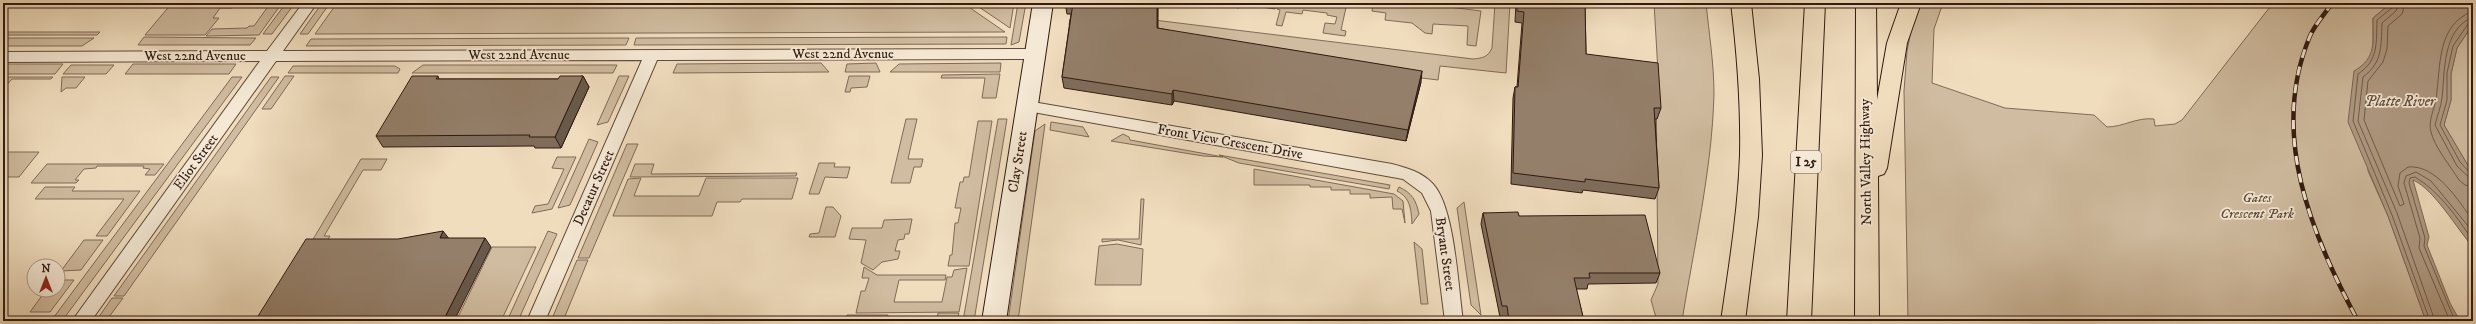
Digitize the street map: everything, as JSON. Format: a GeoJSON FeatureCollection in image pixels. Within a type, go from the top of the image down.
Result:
{"type":"FeatureCollection","features":[{"type":"Feature","properties":{"kind":"highway"},"geometry":{"type":"LineString","coordinates":[[1733,321],[1747,207],[1751,155],[1750,86],[1741,3]]}},
{"type":"Feature","properties":{"kind":"highway","name":"I 25"},"geometry":{"type":"LineString","coordinates":[[1799,321],[1815,3]]}},
{"type":"Feature","properties":{"kind":"highway","name":"North Valley Highway"},"geometry":{"type":"LineString","coordinates":[[1866,3],[1867,321]]}},
{"type":"Feature","properties":{"kind":"highway"},"geometry":{"type":"LineString","coordinates":[[1866,222],[1898,43],[1911,3]]}},
{"type":"Feature","properties":{"kind":"street","name":"Eliot Street"},"geometry":{"type":"LineString","coordinates":[[81,321],[310,3]]}},
{"type":"Feature","properties":{"kind":"street","name":"Clay Street"},"geometry":{"type":"LineString","coordinates":[[994,321],[1043,3]]}},
{"type":"Feature","properties":{"kind":"street","name":"West 22nd Avenue"},"geometry":{"type":"LineString","coordinates":[[3,57],[1035,54]]}},
{"type":"Feature","properties":{"kind":"street","name":"Decatur Street"},"geometry":{"type":"LineString","coordinates":[[536,321],[652,55]]}},
{"type":"Feature","properties":{"kind":"street","name":"Front View Crescent Drive"},"geometry":{"type":"LineString","coordinates":[[1027,106],[1392,170],[1416,178],[1429,189]]}},
{"type":"Feature","properties":{"kind":"street","name":"Bryant Street"},"geometry":{"type":"LineString","coordinates":[[1429,189],[1433,194],[1439,211],[1454,321]]}},
{"type":"Feature","properties":{"kind":"green space"},"geometry":{"type":"Polygon","coordinates":[[[172,3],[236,3],[232,8],[220,8],[213,18],[219,18],[205,35],[145,35],[172,3]]]}},
{"type":"Feature","properties":{"kind":"green space"},"geometry":{"type":"Polygon","coordinates":[[[267,3],[282,3],[259,35],[206,36],[212,29],[247,28],[249,26],[254,26],[269,5],[265,5],[267,3]]]}},
{"type":"Feature","properties":{"kind":"green space"},"geometry":{"type":"Polygon","coordinates":[[[286,3],[295,3],[272,34],[263,34],[286,3]]]}},
{"type":"Feature","properties":{"kind":"green space"},"geometry":{"type":"Polygon","coordinates":[[[322,3],[330,3],[308,34],[300,34],[322,3]]]}},
{"type":"Feature","properties":{"kind":"green space"},"geometry":{"type":"Polygon","coordinates":[[[337,3],[963,3],[1005,32],[315,34],[337,3]]]}},
{"type":"Feature","properties":{"kind":"green space"},"geometry":{"type":"Polygon","coordinates":[[[973,3],[1014,3],[1010,28],[973,3]]]}},
{"type":"Feature","properties":{"kind":"green space"},"geometry":{"type":"Polygon","coordinates":[[[1018,3],[1026,3],[1019,42],[1011,45],[1018,3]]]}},
{"type":"Feature","properties":{"kind":"green space"},"geometry":{"type":"Polygon","coordinates":[[[1228,3],[1277,3],[1275,9],[1241,4],[1239,8],[1227,6],[1228,3]]]}},
{"type":"Feature","properties":{"kind":"green space"},"geometry":{"type":"Polygon","coordinates":[[[1278,3],[1347,3],[1341,30],[1346,31],[1345,36],[1323,33],[1325,23],[1335,24],[1337,17],[1327,15],[1327,13],[1303,10],[1302,14],[1286,12],[1282,26],[1276,25],[1280,10],[1277,9],[1278,3]]]}},
{"type":"Feature","properties":{"kind":"green space"},"geometry":{"type":"Polygon","coordinates":[[[1373,3],[1419,3],[1481,11],[1476,46],[1467,45],[1468,26],[1433,24],[1432,34],[1425,33],[1412,23],[1385,20],[1386,13],[1372,11],[1373,3]]]}},
{"type":"Feature","properties":{"kind":"green space"},"geometry":{"type":"Polygon","coordinates":[[[1495,3],[1510,3],[1506,73],[1440,66],[1438,80],[1381,73],[1116,26],[1069,25],[1070,19],[1154,20],[1473,59],[1485,56],[1492,48],[1495,3]]]}},
{"type":"Feature","properties":{"kind":"green space"},"geometry":{"type":"Polygon","coordinates":[[[1654,3],[1706,3],[1712,60],[1714,94],[1710,151],[1702,208],[1682,321],[1657,321],[1651,300],[1658,284],[1656,74],[1658,72],[1654,3]]]}},
{"type":"Feature","properties":{"kind":"green space","name":"Gates Crescent Park"},"geometry":{"type":"Polygon","coordinates":[[[1908,3],[1943,3],[1934,29],[1932,83],[2005,108],[2094,115],[2107,127],[2113,127],[2142,119],[2154,119],[2155,126],[2175,124],[2182,120],[2273,3],[2391,3],[2373,18],[2373,48],[2367,64],[2368,171],[2388,216],[2426,321],[1908,321],[1904,91],[1907,51],[1914,16],[1908,3]]]}},
{"type":"Feature","properties":{"kind":"green space"},"geometry":{"type":"Polygon","coordinates":[[[2473,24],[2473,174],[2444,125],[2451,100],[2451,74],[2457,48],[2473,24]]]}},
{"type":"Feature","properties":{"kind":"green space"},"geometry":{"type":"Polygon","coordinates":[[[3,32],[100,32],[97,35],[3,35],[3,32]]]}},
{"type":"Feature","properties":{"kind":"green space"},"geometry":{"type":"Polygon","coordinates":[[[144,37],[256,38],[250,45],[138,45],[144,37]]]}},
{"type":"Feature","properties":{"kind":"green space"},"geometry":{"type":"Polygon","coordinates":[[[1007,37],[1006,44],[634,45],[636,38],[1007,37]]]}},
{"type":"Feature","properties":{"kind":"green space"},"geometry":{"type":"Polygon","coordinates":[[[3,38],[94,38],[82,46],[3,46],[3,38]]]}},
{"type":"Feature","properties":{"kind":"green space"},"geometry":{"type":"Polygon","coordinates":[[[629,38],[626,45],[306,46],[311,39],[629,38]]]}},
{"type":"Feature","properties":{"kind":"green space"},"geometry":{"type":"Polygon","coordinates":[[[821,63],[829,72],[673,73],[677,64],[821,63]]]}},
{"type":"Feature","properties":{"kind":"green space"},"geometry":{"type":"Polygon","coordinates":[[[876,63],[880,72],[845,72],[847,64],[876,63]]]}},
{"type":"Feature","properties":{"kind":"green space"},"geometry":{"type":"Polygon","coordinates":[[[1001,63],[1000,72],[890,72],[899,64],[1001,63]]]}},
{"type":"Feature","properties":{"kind":"green space"},"geometry":{"type":"Polygon","coordinates":[[[3,64],[63,64],[55,74],[3,74],[3,64]]]}},
{"type":"Feature","properties":{"kind":"green space"},"geometry":{"type":"Polygon","coordinates":[[[133,64],[236,64],[229,74],[125,74],[133,64]]]}},
{"type":"Feature","properties":{"kind":"green space"},"geometry":{"type":"Polygon","coordinates":[[[71,65],[114,65],[106,74],[63,74],[71,65]]]}},
{"type":"Feature","properties":{"kind":"green space"},"geometry":{"type":"Polygon","coordinates":[[[423,65],[617,65],[613,73],[412,73],[423,65]]]}},
{"type":"Feature","properties":{"kind":"green space"},"geometry":{"type":"Polygon","coordinates":[[[293,66],[395,66],[400,69],[398,73],[288,73],[293,66]]]}},
{"type":"Feature","properties":{"kind":"green space"},"geometry":{"type":"Polygon","coordinates":[[[1000,74],[996,98],[982,98],[985,78],[941,78],[942,75],[1000,74]]]}},
{"type":"Feature","properties":{"kind":"green space"},"geometry":{"type":"Polygon","coordinates":[[[285,76],[294,76],[271,109],[262,109],[285,76]]]}},
{"type":"Feature","properties":{"kind":"green space"},"geometry":{"type":"Polygon","coordinates":[[[619,76],[629,76],[608,122],[597,125],[619,76]]]}},
{"type":"Feature","properties":{"kind":"green space"},"geometry":{"type":"Polygon","coordinates":[[[849,76],[870,76],[867,87],[851,88],[850,92],[845,92],[849,76]]]}},
{"type":"Feature","properties":{"kind":"green space"},"geometry":{"type":"Polygon","coordinates":[[[3,77],[53,77],[51,79],[12,79],[3,89],[3,77]]]}},
{"type":"Feature","properties":{"kind":"green space"},"geometry":{"type":"Polygon","coordinates":[[[62,77],[85,77],[76,88],[66,88],[61,92],[62,77]]]}},
{"type":"Feature","properties":{"kind":"green space"},"geometry":{"type":"Polygon","coordinates":[[[232,77],[242,77],[62,321],[51,321],[232,77]]]}},
{"type":"Feature","properties":{"kind":"green space"},"geometry":{"type":"Polygon","coordinates":[[[271,77],[279,77],[124,296],[114,296],[271,77]]]}},
{"type":"Feature","properties":{"kind":"green space"},"geometry":{"type":"Polygon","coordinates":[[[906,119],[917,119],[908,159],[923,159],[921,167],[914,167],[910,183],[891,183],[906,119]]]}},
{"type":"Feature","properties":{"kind":"green space"},"geometry":{"type":"Polygon","coordinates":[[[998,119],[1007,119],[974,321],[963,321],[998,119]]]}},
{"type":"Feature","properties":{"kind":"green space"},"geometry":{"type":"Polygon","coordinates":[[[978,121],[992,121],[969,266],[948,266],[950,255],[952,255],[955,223],[958,223],[961,208],[955,208],[960,182],[963,182],[964,177],[969,177],[978,121]]]}},
{"type":"Feature","properties":{"kind":"green space"},"geometry":{"type":"Polygon","coordinates":[[[1051,122],[1083,127],[1089,137],[1050,130],[1051,122]]]}},
{"type":"Feature","properties":{"kind":"green space"},"geometry":{"type":"Polygon","coordinates":[[[1045,124],[1018,321],[1008,321],[1035,131],[1045,124]]]}},
{"type":"Feature","properties":{"kind":"green space"},"geometry":{"type":"Polygon","coordinates":[[[1123,134],[1129,137],[1130,140],[1223,157],[1203,156],[1111,141],[1123,134]]]}},
{"type":"Feature","properties":{"kind":"green space"},"geometry":{"type":"Polygon","coordinates":[[[589,139],[598,142],[570,205],[558,208],[589,139]]]}},
{"type":"Feature","properties":{"kind":"green space"},"geometry":{"type":"Polygon","coordinates":[[[627,144],[638,144],[589,258],[578,258],[627,144]]]}},
{"type":"Feature","properties":{"kind":"green space"},"geometry":{"type":"Polygon","coordinates":[[[3,152],[39,152],[19,177],[3,177],[3,152]]]}},
{"type":"Feature","properties":{"kind":"green space"},"geometry":{"type":"Polygon","coordinates":[[[1219,155],[1390,185],[1389,189],[1239,163],[1219,155]]]}},
{"type":"Feature","properties":{"kind":"green space"},"geometry":{"type":"Polygon","coordinates":[[[557,157],[576,157],[552,209],[532,213],[535,206],[548,204],[564,169],[552,168],[557,157]]]}},
{"type":"Feature","properties":{"kind":"green space"},"geometry":{"type":"Polygon","coordinates":[[[361,159],[387,159],[381,170],[363,170],[324,236],[330,236],[324,246],[309,246],[361,159]]]}},
{"type":"Feature","properties":{"kind":"green space"},"geometry":{"type":"Polygon","coordinates":[[[819,163],[835,163],[834,167],[850,167],[847,178],[825,177],[819,194],[809,194],[819,163]]]}},
{"type":"Feature","properties":{"kind":"green space"},"geometry":{"type":"Polygon","coordinates":[[[47,164],[164,164],[155,175],[145,175],[150,169],[143,168],[144,166],[97,166],[96,168],[84,169],[75,180],[79,180],[76,183],[31,183],[47,164]]]}},
{"type":"Feature","properties":{"kind":"green space"},"geometry":{"type":"Polygon","coordinates":[[[635,164],[654,164],[651,174],[797,173],[796,176],[630,177],[635,164]]]}},
{"type":"Feature","properties":{"kind":"green space"},"geometry":{"type":"Polygon","coordinates":[[[1254,169],[1394,194],[1403,201],[1405,223],[1402,209],[1393,209],[1392,197],[1370,198],[1370,194],[1350,194],[1350,190],[1331,190],[1331,187],[1310,187],[1310,185],[1254,185],[1254,169]]]}},
{"type":"Feature","properties":{"kind":"green space"},"geometry":{"type":"Polygon","coordinates":[[[641,178],[634,196],[699,196],[706,178],[798,178],[792,199],[742,199],[740,202],[717,202],[712,216],[613,216],[628,179],[641,178]]]}},
{"type":"Feature","properties":{"kind":"green space"},"geometry":{"type":"Polygon","coordinates":[[[45,187],[75,187],[72,191],[140,191],[107,236],[96,236],[124,199],[35,199],[45,187]]]}},
{"type":"Feature","properties":{"kind":"green space"},"geometry":{"type":"Polygon","coordinates":[[[1399,187],[1410,194],[1416,205],[1419,214],[1412,224],[1408,201],[1397,191],[1399,187]]]}},
{"type":"Feature","properties":{"kind":"green space"},"geometry":{"type":"Polygon","coordinates":[[[1141,199],[1144,199],[1141,245],[1118,240],[1102,242],[1102,239],[1139,239],[1141,199]]]}},
{"type":"Feature","properties":{"kind":"green space"},"geometry":{"type":"Polygon","coordinates":[[[1464,202],[1481,315],[1471,305],[1457,208],[1464,202]]]}},
{"type":"Feature","properties":{"kind":"green space"},"geometry":{"type":"Polygon","coordinates":[[[826,207],[833,207],[841,216],[835,237],[809,237],[810,234],[819,233],[826,207]]]}},
{"type":"Feature","properties":{"kind":"green space"},"geometry":{"type":"Polygon","coordinates":[[[912,219],[909,234],[905,234],[904,239],[898,240],[895,251],[900,251],[898,259],[882,262],[873,270],[861,263],[866,240],[849,239],[852,228],[882,228],[884,220],[912,219]]]}},
{"type":"Feature","properties":{"kind":"green space"},"geometry":{"type":"Polygon","coordinates":[[[548,231],[557,234],[518,321],[507,321],[548,231]]]}},
{"type":"Feature","properties":{"kind":"green space"},"geometry":{"type":"Polygon","coordinates":[[[84,240],[103,240],[81,270],[66,271],[66,264],[84,240]]]}},
{"type":"Feature","properties":{"kind":"green space"},"geometry":{"type":"Polygon","coordinates":[[[1414,242],[1422,249],[1428,304],[1421,304],[1414,242]]]}},
{"type":"Feature","properties":{"kind":"green space"},"geometry":{"type":"Polygon","coordinates":[[[1117,244],[1143,249],[1141,285],[1095,285],[1099,246],[1117,244]]]}},
{"type":"Feature","properties":{"kind":"green space"},"geometry":{"type":"Polygon","coordinates":[[[492,247],[536,247],[501,321],[456,321],[492,247]]]}},
{"type":"Feature","properties":{"kind":"green space"},"geometry":{"type":"Polygon","coordinates":[[[577,260],[588,260],[563,321],[551,321],[577,260]]]}},
{"type":"Feature","properties":{"kind":"green space"},"geometry":{"type":"Polygon","coordinates":[[[864,267],[877,275],[946,275],[945,280],[899,280],[894,302],[942,302],[947,277],[952,277],[954,270],[967,268],[959,312],[856,313],[861,291],[865,291],[869,278],[862,278],[864,267]]]}},
{"type":"Feature","properties":{"kind":"green space"},"geometry":{"type":"Polygon","coordinates":[[[66,280],[74,280],[66,291],[66,280]]]}},
{"type":"Feature","properties":{"kind":"green space"},"geometry":{"type":"Polygon","coordinates":[[[40,298],[60,298],[50,312],[30,312],[40,298]]]}},
{"type":"Feature","properties":{"kind":"green space"},"geometry":{"type":"Polygon","coordinates":[[[112,298],[123,298],[106,321],[96,321],[112,298]]]}},
{"type":"Feature","properties":{"kind":"green space"},"geometry":{"type":"Polygon","coordinates":[[[938,313],[959,313],[957,321],[937,321],[938,313]]]}},
{"type":"Feature","properties":{"kind":"green space"},"geometry":{"type":"Polygon","coordinates":[[[847,315],[888,315],[886,321],[845,321],[847,315]]]}},
{"type":"Feature","properties":{"kind":"water","name":"Platte River"},"geometry":{"type":"Polygon","coordinates":[[[2391,3],[2473,3],[2473,24],[2457,48],[2451,74],[2451,100],[2444,125],[2473,174],[2473,247],[2437,200],[2421,185],[2413,180],[2429,237],[2427,245],[2450,303],[2460,321],[2426,321],[2388,216],[2348,122],[2354,71],[2367,60],[2370,55],[2373,41],[2373,18],[2391,3]]]}},
{"type":"Feature","properties":{"kind":"building"},"geometry":{"type":"Polygon","coordinates":[[[1073,3],[1157,3],[1157,28],[1422,71],[1408,130],[1173,90],[1172,94],[1062,77],[1073,3]]]}},
{"type":"Feature","properties":{"kind":"building"},"geometry":{"type":"Polygon","coordinates":[[[1517,3],[1585,3],[1586,54],[1658,63],[1661,108],[1654,108],[1659,188],[1585,179],[1585,182],[1513,173],[1515,87],[1518,87],[1524,12],[1517,11],[1517,3]]]}},
{"type":"Feature","properties":{"kind":"building"},"geometry":{"type":"Polygon","coordinates":[[[412,76],[438,76],[436,79],[558,79],[560,76],[583,76],[555,137],[529,137],[530,135],[376,136],[412,76]]]}},
{"type":"Feature","properties":{"kind":"building"},"geometry":{"type":"Polygon","coordinates":[[[1518,212],[1519,216],[1645,215],[1660,273],[1589,273],[1590,278],[1574,278],[1584,321],[1509,321],[1507,306],[1502,306],[1483,213],[1518,212]]]}},
{"type":"Feature","properties":{"kind":"building"},"geometry":{"type":"Polygon","coordinates":[[[443,231],[440,238],[485,238],[443,321],[255,321],[306,239],[398,239],[443,231]]]}},
{"type":"Feature","properties":{"kind":"railway"},"geometry":{"type":"LineString","coordinates":[[2332,3],[2317,23],[2310,36],[2298,73],[2294,109],[2295,146],[2301,182],[2311,218],[2325,253],[2358,321]]}}]}
